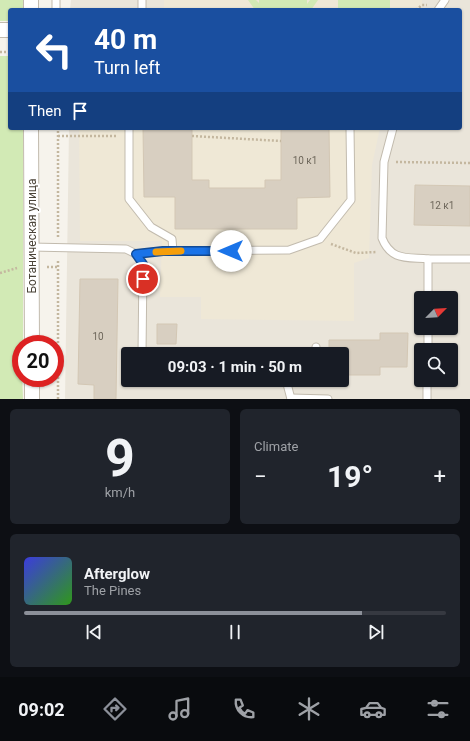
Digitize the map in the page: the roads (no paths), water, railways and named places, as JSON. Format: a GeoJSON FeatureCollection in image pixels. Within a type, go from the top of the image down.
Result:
{"type":"FeatureCollection","features":[{"type":"Feature","properties":{"kind":"street","name":"Ботаническая улица"},"geometry":{"type":"LineString","coordinates":[[31,130],[32,335]]}},
{"type":"Feature","properties":{"kind":"street"},"geometry":{"type":"LineString","coordinates":[[32,387],[32,399]]}},
{"type":"Feature","properties":{"kind":"lane"},"geometry":{"type":"LineString","coordinates":[[129,130],[129,199],[151,227],[172,239],[173,251]]}},
{"type":"Feature","properties":{"kind":"lane"},"geometry":{"type":"LineString","coordinates":[[136,254],[173,251],[289,250],[320,239],[351,200],[350,130]]}},
{"type":"Feature","properties":{"kind":"lane"},"geometry":{"type":"LineString","coordinates":[[392,130],[384,162],[382,238],[386,249],[397,256],[428,259],[470,259]]}},
{"type":"Feature","properties":{"kind":"lane"},"geometry":{"type":"LineString","coordinates":[[32,247],[126,249],[136,254],[143,264],[142,347]]}},
{"type":"Feature","properties":{"kind":"lane"},"geometry":{"type":"LineString","coordinates":[[428,259],[428,291]]}},
{"type":"Feature","properties":{"kind":"lane"},"geometry":{"type":"LineString","coordinates":[[288,387],[291,399],[328,399]]}},
{"type":"Feature","properties":{"kind":"lane"},"geometry":{"type":"LineString","coordinates":[[427,387],[427,399]]}}]}
